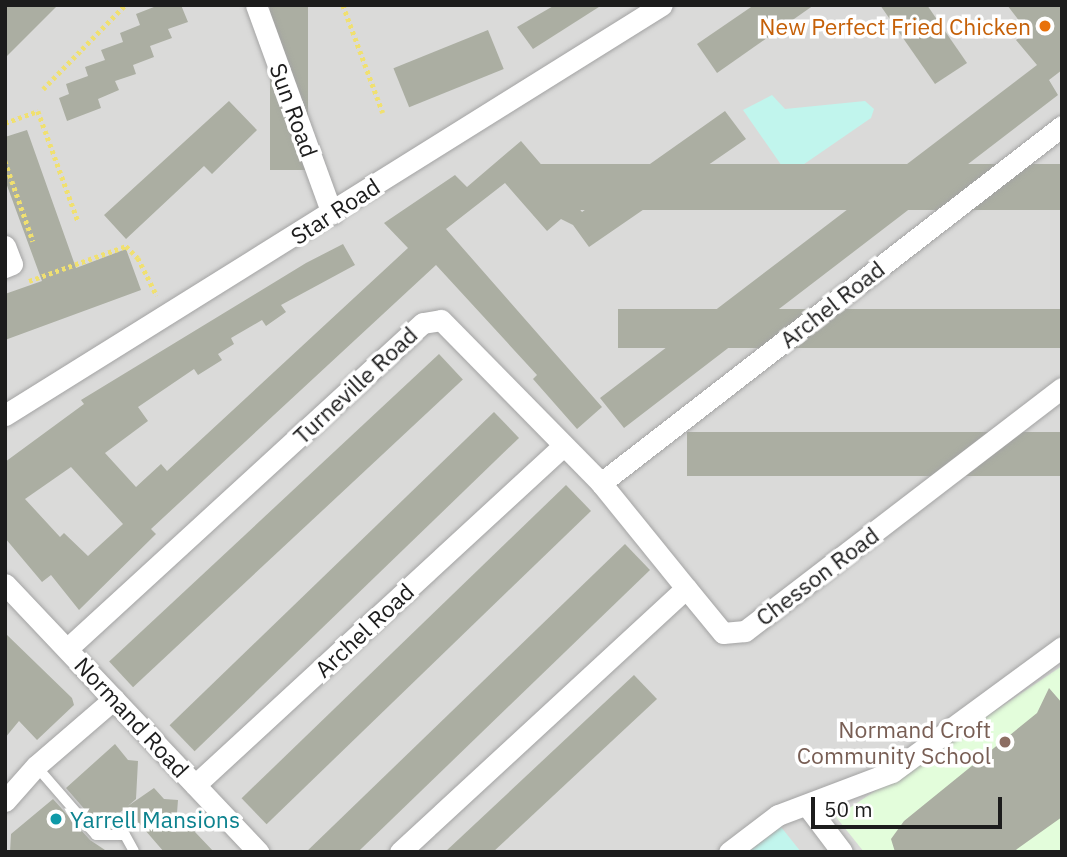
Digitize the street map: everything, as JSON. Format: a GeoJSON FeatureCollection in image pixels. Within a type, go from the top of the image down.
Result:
{"type":"FeatureCollection","features":[{"type":"Feature","properties":{"kind":"street","name":"Sun Road"},"geometry":{"type":"LineString","coordinates":[[256,5],[332,214]]}},
{"type":"Feature","properties":{"kind":"street","name":"Star Road"},"geometry":{"type":"LineString","coordinates":[[5,415],[332,214],[662,5]]}},
{"type":"Feature","properties":{"kind":"street","name":"Archel Road"},"geometry":{"type":"LineString","coordinates":[[601,483],[1062,126]]}},
{"type":"Feature","properties":{"kind":"street"},"geometry":{"type":"LineString","coordinates":[[5,246],[12,264],[11,276]]}},
{"type":"Feature","properties":{"kind":"street","name":"Turneville Road"},"geometry":{"type":"LineString","coordinates":[[68,648],[423,323],[442,320],[601,483],[686,588]]}},
{"type":"Feature","properties":{"kind":"street","name":"Chesson Road"},"geometry":{"type":"LineString","coordinates":[[686,588],[723,632],[745,631],[1062,388]]}},
{"type":"Feature","properties":{"kind":"street","name":"Archel Road"},"geometry":{"type":"LineString","coordinates":[[195,785],[563,446]]}},
{"type":"Feature","properties":{"kind":"street","name":"Normand Road"},"geometry":{"type":"LineString","coordinates":[[5,585],[68,648],[258,852]]}},
{"type":"Feature","properties":{"kind":"street"},"geometry":{"type":"LineString","coordinates":[[400,852],[686,588]]}},
{"type":"Feature","properties":{"kind":"street"},"geometry":{"type":"LineString","coordinates":[[729,852],[778,815],[808,807],[892,772],[1062,647]]}},
{"type":"Feature","properties":{"kind":"street"},"geometry":{"type":"LineString","coordinates":[[5,801],[36,766],[114,699]]}},
{"type":"Feature","properties":{"kind":"street"},"geometry":{"type":"LineString","coordinates":[[808,807],[842,852]]}},
{"type":"Feature","properties":{"kind":"lane"},"geometry":{"type":"LineString","coordinates":[[36,766],[96,835],[125,835],[134,851]]}},
{"type":"Feature","properties":{"kind":"path"},"geometry":{"type":"LineString","coordinates":[[43,89],[125,5]]}},
{"type":"Feature","properties":{"kind":"path"},"geometry":{"type":"LineString","coordinates":[[343,5],[383,113]]}},
{"type":"Feature","properties":{"kind":"path"},"geometry":{"type":"LineString","coordinates":[[5,123],[38,111],[78,221]]}},
{"type":"Feature","properties":{"kind":"path"},"geometry":{"type":"LineString","coordinates":[[5,161],[33,241]]}},
{"type":"Feature","properties":{"kind":"path"},"geometry":{"type":"LineString","coordinates":[[11,276],[126,246],[149,276],[164,317]]}},
{"type":"Feature","properties":{"kind":"shaded area"},"geometry":{"type":"Polygon","coordinates":[[[5,5],[1062,5],[1062,852],[5,852],[5,5]]]}},
{"type":"Feature","properties":{"kind":"shaded area"},"geometry":{"type":"Polygon","coordinates":[[[772,95],[785,109],[865,101],[874,109],[871,118],[794,171],[784,169],[743,110],[772,95]]]}},
{"type":"Feature","properties":{"kind":"shaded area","name":"Normand Croft Community School"},"geometry":{"type":"Polygon","coordinates":[[[1062,666],[1062,852],[864,852],[836,817],[1062,666]]]}},
{"type":"Feature","properties":{"kind":"shaded area"},"geometry":{"type":"Polygon","coordinates":[[[781,827],[801,852],[748,852],[781,827]]]}},
{"type":"Feature","properties":{"kind":"building"},"geometry":{"type":"Polygon","coordinates":[[[5,5],[58,5],[5,58],[5,5]]]}},
{"type":"Feature","properties":{"kind":"building"},"geometry":{"type":"Polygon","coordinates":[[[159,5],[181,5],[188,22],[168,29],[172,38],[150,46],[154,57],[133,65],[136,74],[115,81],[119,90],[98,99],[101,108],[67,121],[59,98],[69,94],[66,84],[88,76],[85,67],[105,60],[101,50],[123,42],[120,33],[140,25],[136,14],[159,5]]]}},
{"type":"Feature","properties":{"kind":"building"},"geometry":{"type":"Polygon","coordinates":[[[270,5],[308,5],[308,170],[270,170],[270,5]]]}},
{"type":"Feature","properties":{"kind":"building"},"geometry":{"type":"Polygon","coordinates":[[[555,5],[602,5],[533,49],[517,27],[555,5]]]}},
{"type":"Feature","properties":{"kind":"building"},"geometry":{"type":"Polygon","coordinates":[[[754,5],[814,5],[717,73],[697,44],[754,5]]]}},
{"type":"Feature","properties":{"kind":"building"},"geometry":{"type":"Polygon","coordinates":[[[880,5],[927,5],[967,63],[935,84],[880,5]]]}},
{"type":"Feature","properties":{"kind":"building"},"geometry":{"type":"Polygon","coordinates":[[[1007,5],[1062,5],[1062,70],[1049,80],[1058,95],[624,428],[600,398],[1037,65],[1016,40],[1027,31],[1007,5]]]}},
{"type":"Feature","properties":{"kind":"building"},"geometry":{"type":"Polygon","coordinates":[[[488,30],[504,69],[409,107],[393,68],[488,30]]]}},
{"type":"Feature","properties":{"kind":"building"},"geometry":{"type":"Polygon","coordinates":[[[229,101],[257,130],[212,174],[204,166],[126,239],[104,215],[229,101]]]}},
{"type":"Feature","properties":{"kind":"building"},"geometry":{"type":"Polygon","coordinates":[[[725,111],[746,139],[589,247],[573,225],[561,219],[547,231],[505,183],[446,229],[602,407],[577,429],[533,379],[537,375],[436,265],[151,529],[156,534],[79,610],[51,575],[42,582],[5,538],[5,462],[84,404],[81,400],[306,263],[343,244],[355,265],[281,305],[286,312],[266,326],[262,320],[231,338],[234,344],[218,354],[222,360],[198,375],[194,369],[138,407],[148,421],[105,453],[136,487],[161,464],[167,471],[408,248],[384,223],[455,175],[467,187],[521,141],[582,212],[725,111]],[[71,467],[25,499],[60,537],[64,533],[88,556],[123,524],[71,467]]]}},
{"type":"Feature","properties":{"kind":"building"},"geometry":{"type":"Polygon","coordinates":[[[27,130],[76,268],[126,249],[141,290],[5,340],[5,294],[42,281],[5,180],[5,137],[27,130]]]}},
{"type":"Feature","properties":{"kind":"building"},"geometry":{"type":"Polygon","coordinates":[[[534,164],[1062,164],[1062,210],[534,210],[534,164]]]}},
{"type":"Feature","properties":{"kind":"building"},"geometry":{"type":"Polygon","coordinates":[[[618,309],[1062,309],[1062,348],[618,348],[618,309]]]}},
{"type":"Feature","properties":{"kind":"building"},"geometry":{"type":"Polygon","coordinates":[[[439,354],[463,380],[133,687],[109,662],[439,354]]]}},
{"type":"Feature","properties":{"kind":"building"},"geometry":{"type":"Polygon","coordinates":[[[494,412],[519,438],[195,751],[170,725],[494,412]]]}},
{"type":"Feature","properties":{"kind":"building"},"geometry":{"type":"Polygon","coordinates":[[[687,432],[1062,432],[1062,476],[687,476],[687,432]]]}},
{"type":"Feature","properties":{"kind":"building"},"geometry":{"type":"Polygon","coordinates":[[[566,485],[591,511],[267,824],[242,798],[566,485]]]}},
{"type":"Feature","properties":{"kind":"building"},"geometry":{"type":"Polygon","coordinates":[[[625,544],[650,570],[358,852],[306,852],[625,544]]]}},
{"type":"Feature","properties":{"kind":"building"},"geometry":{"type":"Polygon","coordinates":[[[5,633],[72,698],[74,705],[37,740],[19,721],[5,738],[5,633]]]}},
{"type":"Feature","properties":{"kind":"building"},"geometry":{"type":"Polygon","coordinates":[[[634,675],[657,699],[493,852],[445,852],[634,675]]]}},
{"type":"Feature","properties":{"kind":"building"},"geometry":{"type":"Polygon","coordinates":[[[1049,688],[1062,703],[1062,817],[1013,852],[895,852],[891,839],[904,821],[1037,713],[1049,688]]]}},
{"type":"Feature","properties":{"kind":"building"},"geometry":{"type":"Polygon","coordinates":[[[115,744],[128,760],[138,761],[136,799],[128,806],[154,788],[164,799],[178,800],[177,813],[214,852],[164,852],[126,808],[100,827],[66,788],[115,744]]]}},
{"type":"Feature","properties":{"kind":"building","name":"Yarrell Mansions"},"geometry":{"type":"Polygon","coordinates":[[[53,799],[90,840],[108,852],[10,852],[11,834],[53,799]]]}},
{"type":"Feature","properties":{"kind":"place","name":"New Perfect Fried Chicken"},"geometry":{"type":"Point","coordinates":[1045,26]}},
{"type":"Feature","properties":{"kind":"place","name":"Normand Croft Community School"},"geometry":{"type":"Point","coordinates":[1005,742]}},
{"type":"Feature","properties":{"kind":"place","name":"Yarrell Mansions"},"geometry":{"type":"Point","coordinates":[56,819]}}]}
